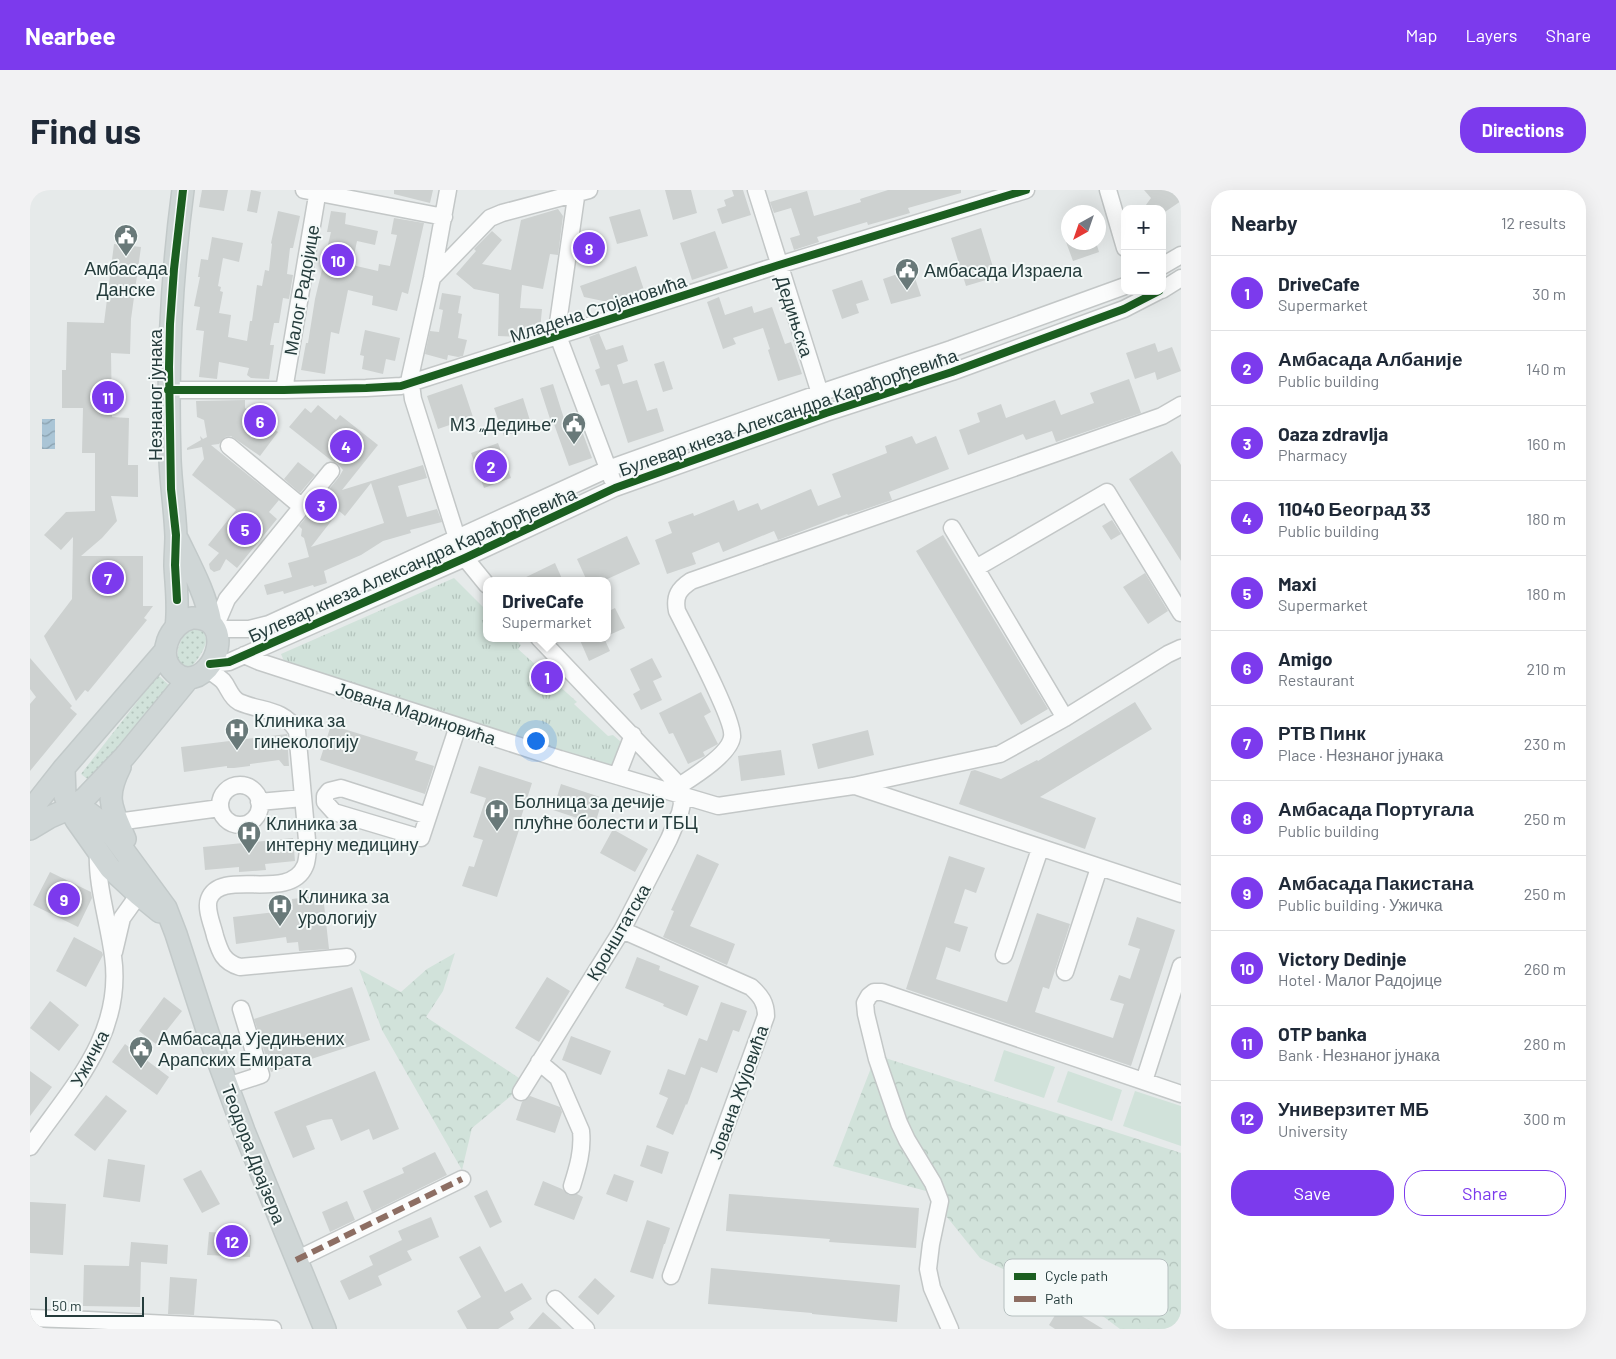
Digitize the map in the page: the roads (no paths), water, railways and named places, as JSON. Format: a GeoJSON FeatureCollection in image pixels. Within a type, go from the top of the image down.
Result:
{"type":"FeatureCollection","features":[{"type":"Feature","properties":{"kind":"main road","name":"Незнаног јунака"},"geometry":{"type":"LineString","coordinates":[[176,627],[178,607],[175,565],[176,535],[171,489],[168,390],[172,287],[183,190]]}},
{"type":"Feature","properties":{"kind":"main road","name":"Незнаног јунака"},"geometry":{"type":"LineString","coordinates":[[176,535],[202,590],[214,626]]}},
{"type":"Feature","properties":{"kind":"main road"},"geometry":{"type":"LineString","coordinates":[[30,812],[64,768],[164,651],[176,627],[182,621],[192,618],[202,618],[214,626],[218,646],[202,670],[125,756],[85,798],[70,809],[50,817],[30,829]]}},
{"type":"Feature","properties":{"kind":"main road"},"geometry":{"type":"LineString","coordinates":[[164,651],[166,661],[172,670],[181,677],[202,670]]}},
{"type":"Feature","properties":{"kind":"main road"},"geometry":{"type":"LineString","coordinates":[[125,756],[111,788],[111,801],[117,822],[126,842],[127,854]]}},
{"type":"Feature","properties":{"kind":"main road","name":"Теодора Драјзера"},"geometry":{"type":"LineString","coordinates":[[64,768],[65,792],[70,809],[110,868],[140,884],[161,900],[172,920],[227,1086],[325,1329]]}},
{"type":"Feature","properties":{"kind":"main road","name":"Теодора Драјзера"},"geometry":{"type":"LineString","coordinates":[[70,809],[86,812],[102,822],[127,854],[140,884]]}},
{"type":"Feature","properties":{"kind":"street"},"geometry":{"type":"LineString","coordinates":[[448,190],[410,383],[413,399],[457,538],[465,558],[483,580]]}},
{"type":"Feature","properties":{"kind":"street","name":"Дедињска"},"geometry":{"type":"LineString","coordinates":[[756,190],[826,413]]}},
{"type":"Feature","properties":{"kind":"street","name":"Младена Стојановића"},"geometry":{"type":"LineString","coordinates":[[168,390],[284,390],[395,387],[779,265],[1026,190]]}},
{"type":"Feature","properties":{"kind":"street"},"geometry":{"type":"LineString","coordinates":[[1108,190],[1121,234]]}},
{"type":"Feature","properties":{"kind":"street"},"geometry":{"type":"LineString","coordinates":[[313,191],[444,216]]}},
{"type":"Feature","properties":{"kind":"street","name":"Малог Радојице"},"geometry":{"type":"LineString","coordinates":[[284,390],[313,191]]}},
{"type":"Feature","properties":{"kind":"street"},"geometry":{"type":"LineString","coordinates":[[432,278],[490,218],[580,191],[558,323],[558,336],[615,488]]}},
{"type":"Feature","properties":{"kind":"street"},"geometry":{"type":"LineString","coordinates":[[1166,264],[1181,255]]}},
{"type":"Feature","properties":{"kind":"street","name":"Булевар кнеза Александра Карађорђевића"},"geometry":{"type":"LineString","coordinates":[[1166,287],[1181,278]]}},
{"type":"Feature","properties":{"kind":"street","name":"Булевар кнеза Александра Карађорђевића"},"geometry":{"type":"LineString","coordinates":[[214,626],[255,628],[269,624],[608,469],[1121,287]]}},
{"type":"Feature","properties":{"kind":"street","name":"Булевар кнеза Александра Карађорђевића"},"geometry":{"type":"LineString","coordinates":[[202,670],[229,662],[465,558],[615,488],[826,413],[952,372],[1141,296]]}},
{"type":"Feature","properties":{"kind":"street"},"geometry":{"type":"LineString","coordinates":[[543,642],[633,735],[680,790],[721,754],[733,737],[728,717],[677,611],[675,602],[677,594],[683,586],[691,580],[1162,416],[1181,405]]}},
{"type":"Feature","properties":{"kind":"street"},"geometry":{"type":"LineString","coordinates":[[229,446],[302,507]]}},
{"type":"Feature","properties":{"kind":"street"},"geometry":{"type":"LineString","coordinates":[[214,626],[226,600],[331,471]]}},
{"type":"Feature","properties":{"kind":"street"},"geometry":{"type":"LineString","coordinates":[[976,568],[1107,492],[1181,613]]}},
{"type":"Feature","properties":{"kind":"street"},"geometry":{"type":"LineString","coordinates":[[952,528],[1065,718]]}},
{"type":"Feature","properties":{"kind":"street","name":"Јована Мариновића"},"geometry":{"type":"LineString","coordinates":[[244,655],[260,662],[617,776],[680,790],[718,806],[853,786],[1000,754],[1065,718],[1168,654],[1181,648]]}},
{"type":"Feature","properties":{"kind":"street"},"geometry":{"type":"LineString","coordinates":[[202,670],[224,682],[232,697],[238,701],[284,716],[297,731],[308,851],[305,866],[297,877],[287,883],[224,886],[214,891],[208,900],[208,910],[223,958],[231,965],[240,967],[346,957]]}},
{"type":"Feature","properties":{"kind":"street"},"geometry":{"type":"LineString","coordinates":[[428,816],[341,788],[329,791],[325,796],[325,802],[334,812],[421,838],[458,726]]}},
{"type":"Feature","properties":{"kind":"street"},"geometry":{"type":"LineString","coordinates":[[617,776],[633,735]]}},
{"type":"Feature","properties":{"kind":"street"},"geometry":{"type":"LineString","coordinates":[[240,785],[253,790],[259,802],[259,809],[253,820],[242,825],[230,822],[225,818],[220,808],[223,794],[234,786],[240,785]]}},
{"type":"Feature","properties":{"kind":"street"},"geometry":{"type":"LineString","coordinates":[[853,786],[1181,894]]}},
{"type":"Feature","properties":{"kind":"street","name":"Кронштатска"},"geometry":{"type":"LineString","coordinates":[[521,1092],[622,930],[669,839],[680,813],[680,790]]}},
{"type":"Feature","properties":{"kind":"street"},"geometry":{"type":"LineString","coordinates":[[259,802],[303,798]]}},
{"type":"Feature","properties":{"kind":"street"},"geometry":{"type":"LineString","coordinates":[[117,822],[220,808]]}},
{"type":"Feature","properties":{"kind":"street"},"geometry":{"type":"LineString","coordinates":[[1004,955],[1040,849]]}},
{"type":"Feature","properties":{"kind":"street","name":"Ужичка"},"geometry":{"type":"LineString","coordinates":[[30,1147],[73,1089],[97,1050],[112,1007],[114,991],[113,956],[98,866],[98,851]]}},
{"type":"Feature","properties":{"kind":"street"},"geometry":{"type":"LineString","coordinates":[[1065,972],[1099,868]]}},
{"type":"Feature","properties":{"kind":"street","name":"Ужичка"},"geometry":{"type":"LineString","coordinates":[[113,956],[122,918],[140,884]]}},
{"type":"Feature","properties":{"kind":"street","name":"Јована Жујовића"},"geometry":{"type":"LineString","coordinates":[[622,930],[751,987],[759,994],[766,1009],[766,1016],[670,1276]]}},
{"type":"Feature","properties":{"kind":"street"},"geometry":{"type":"LineString","coordinates":[[1144,1081],[1181,966]]}},
{"type":"Feature","properties":{"kind":"street"},"geometry":{"type":"LineString","coordinates":[[950,1329],[932,1288],[928,1269],[940,1201],[933,1183],[907,1140],[891,1101],[870,1032],[865,1006],[869,996],[874,992],[882,992],[1181,1094]]}},
{"type":"Feature","properties":{"kind":"street"},"geometry":{"type":"LineString","coordinates":[[227,1086],[261,1074],[241,1009]]}},
{"type":"Feature","properties":{"kind":"street"},"geometry":{"type":"LineString","coordinates":[[539,1062],[558,1078],[581,1130],[580,1163],[572,1186]]}},
{"type":"Feature","properties":{"kind":"street"},"geometry":{"type":"LineString","coordinates":[[296,1260],[462,1179]]}},
{"type":"Feature","properties":{"kind":"street"},"geometry":{"type":"LineString","coordinates":[[555,1299],[586,1329]]}},
{"type":"Feature","properties":{"kind":"street"},"geometry":{"type":"LineString","coordinates":[[30,1318],[105,1325],[274,1329]]}},
{"type":"Feature","properties":{"kind":"water"},"geometry":{"type":"Polygon","coordinates":[[[42,419],[55,419],[55,449],[42,449],[42,419]]]}},
{"type":"Feature","properties":{"kind":"place","name":"Амбасада Португала"},"geometry":{"type":"Point","coordinates":[589,248]}},
{"type":"Feature","properties":{"kind":"place","name":"Амбасада Данске"},"geometry":{"type":"Point","coordinates":[126,257]}},
{"type":"Feature","properties":{"kind":"place","name":"Victory Dedinje"},"geometry":{"type":"Point","coordinates":[338,260]}},
{"type":"Feature","properties":{"kind":"place","name":"Амбасада Израела"},"geometry":{"type":"Point","coordinates":[907,291]}},
{"type":"Feature","properties":{"kind":"place","name":"OTP banka"},"geometry":{"type":"Point","coordinates":[108,397]}},
{"type":"Feature","properties":{"kind":"place","name":"Amigo"},"geometry":{"type":"Point","coordinates":[260,421]}},
{"type":"Feature","properties":{"kind":"place","name":"МЗ „Дедиње”"},"geometry":{"type":"Point","coordinates":[574,445]}},
{"type":"Feature","properties":{"kind":"place","name":"11040 Београд 33"},"geometry":{"type":"Point","coordinates":[346,446]}},
{"type":"Feature","properties":{"kind":"place","name":"Амбасада Албаније"},"geometry":{"type":"Point","coordinates":[491,466]}},
{"type":"Feature","properties":{"kind":"place","name":"Oaza zdravlja"},"geometry":{"type":"Point","coordinates":[321,505]}},
{"type":"Feature","properties":{"kind":"place","name":"Maxi"},"geometry":{"type":"Point","coordinates":[245,529]}},
{"type":"Feature","properties":{"kind":"place","name":"РТВ Пинк"},"geometry":{"type":"Point","coordinates":[108,578]}},
{"type":"Feature","properties":{"kind":"place","name":"DriveCafe"},"geometry":{"type":"Point","coordinates":[547,677]}},
{"type":"Feature","properties":{"kind":"place","name":"Клиника за гинекологију"},"geometry":{"type":"Point","coordinates":[237,751]}},
{"type":"Feature","properties":{"kind":"place","name":"Болница за дечије плућне болести и ТБЦ"},"geometry":{"type":"Point","coordinates":[497,832]}},
{"type":"Feature","properties":{"kind":"place","name":"Клиника за интерну медицину"},"geometry":{"type":"Point","coordinates":[249,854]}},
{"type":"Feature","properties":{"kind":"place","name":"Амбасада Пакистана"},"geometry":{"type":"Point","coordinates":[64,899]}},
{"type":"Feature","properties":{"kind":"place","name":"Клиника за урологију"},"geometry":{"type":"Point","coordinates":[280,927]}},
{"type":"Feature","properties":{"kind":"place","name":"Амбасада Уједињених Арапских Емирата"},"geometry":{"type":"Point","coordinates":[141,1069]}},
{"type":"Feature","properties":{"kind":"place","name":"Универзитет МБ"},"geometry":{"type":"Point","coordinates":[232,1241]}}]}
